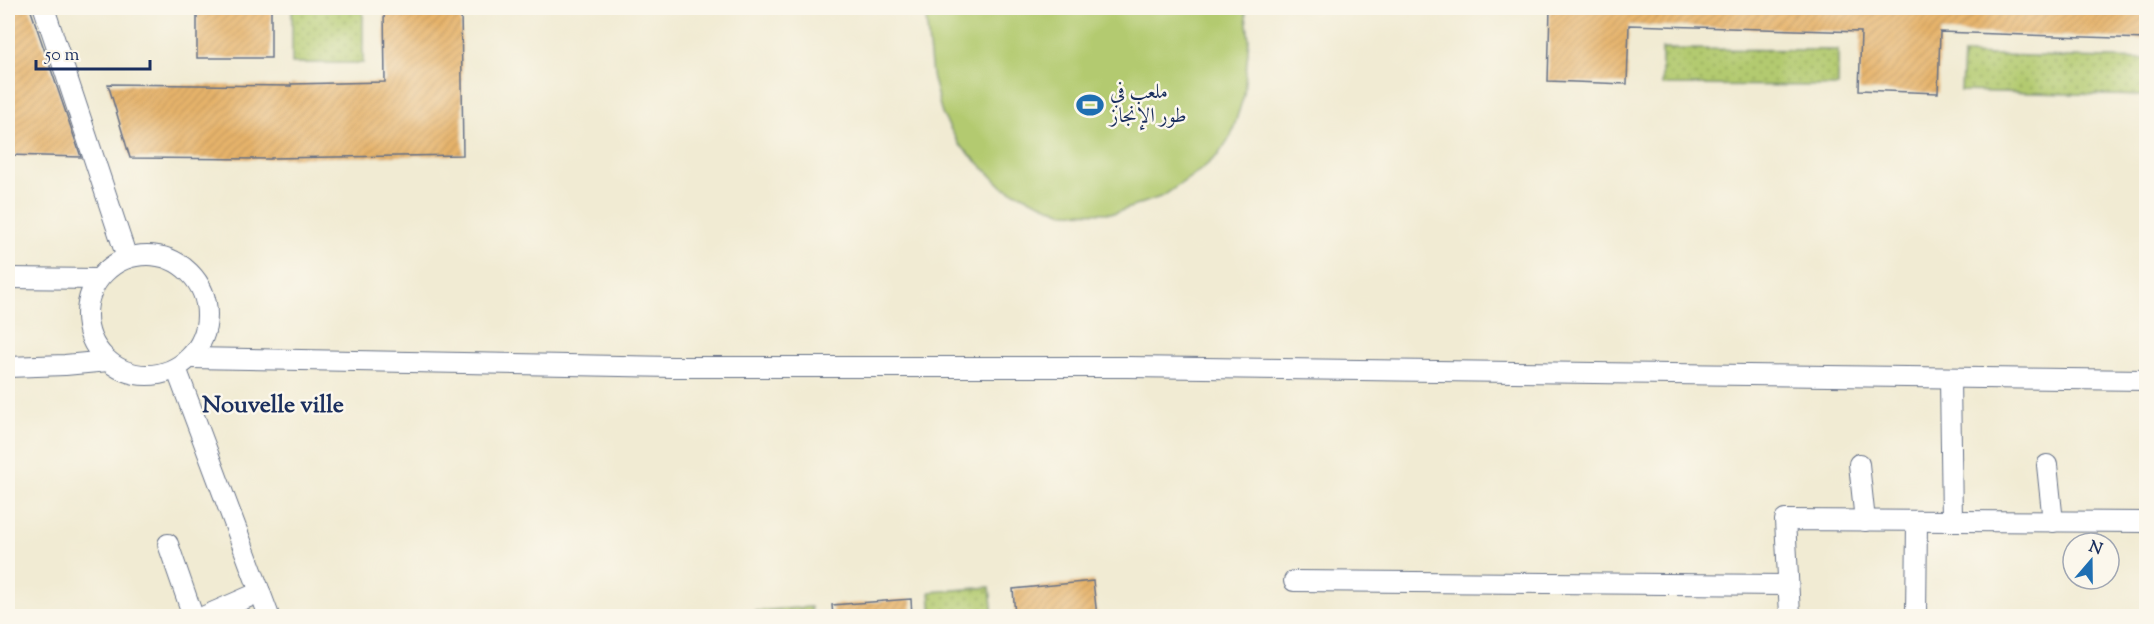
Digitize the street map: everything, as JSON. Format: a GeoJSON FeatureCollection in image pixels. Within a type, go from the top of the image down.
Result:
{"type":"FeatureCollection","features":[{"type":"Feature","properties":{"kind":"street"},"geometry":{"type":"LineString","coordinates":[[44,8],[127,258]]}},
{"type":"Feature","properties":{"kind":"street"},"geometry":{"type":"LineString","coordinates":[[144,255],[162,257],[179,264],[193,276],[203,291],[207,308],[207,327],[201,344],[183,363],[159,374],[141,375],[123,371],[108,361],[96,348],[89,331],[87,313],[90,296],[98,279],[111,267],[127,258],[144,255]]}},
{"type":"Feature","properties":{"kind":"street"},"geometry":{"type":"LineString","coordinates":[[8,278],[98,279]]}},
{"type":"Feature","properties":{"kind":"street"},"geometry":{"type":"LineString","coordinates":[[8,367],[108,361]]}},
{"type":"Feature","properties":{"kind":"street"},"geometry":{"type":"LineString","coordinates":[[183,363],[673,367],[1128,367],[2146,381]]}},
{"type":"Feature","properties":{"kind":"street"},"geometry":{"type":"LineString","coordinates":[[183,363],[269,616]]}},
{"type":"Feature","properties":{"kind":"street"},"geometry":{"type":"LineString","coordinates":[[1950,378],[1952,521]]}},
{"type":"Feature","properties":{"kind":"street"},"geometry":{"type":"LineString","coordinates":[[1859,464],[1865,521]]}},
{"type":"Feature","properties":{"kind":"street"},"geometry":{"type":"LineString","coordinates":[[2047,465],[2053,522]]}},
{"type":"Feature","properties":{"kind":"street"},"geometry":{"type":"LineString","coordinates":[[1790,615],[1785,520],[2146,522]]}},
{"type":"Feature","properties":{"kind":"street"},"geometry":{"type":"LineString","coordinates":[[1916,616],[1917,521]]}},
{"type":"Feature","properties":{"kind":"street"},"geometry":{"type":"LineString","coordinates":[[168,544],[194,616]]}},
{"type":"Feature","properties":{"kind":"street"},"geometry":{"type":"LineString","coordinates":[[1294,581],[1788,585]]}},
{"type":"Feature","properties":{"kind":"street"},"geometry":{"type":"LineString","coordinates":[[205,616],[260,592]]}},
{"type":"Feature","properties":{"kind":"green space"},"geometry":{"type":"Polygon","coordinates":[[[292,8],[363,8],[363,63],[292,63],[292,8]]]}},
{"type":"Feature","properties":{"kind":"green space","name":"ملعب في طور الإنجاز"},"geometry":{"type":"Polygon","coordinates":[[[925,8],[1245,8],[1249,39],[1244,95],[1231,136],[1218,155],[1163,196],[1115,213],[1061,212],[1003,187],[959,144],[942,114],[932,75],[925,8]]]}},
{"type":"Feature","properties":{"kind":"green space"},"geometry":{"type":"Polygon","coordinates":[[[1662,49],[1838,50],[1838,86],[1662,85],[1662,49]]]}},
{"type":"Feature","properties":{"kind":"green space"},"geometry":{"type":"Polygon","coordinates":[[[1963,54],[2146,59],[2146,96],[1961,91],[1963,54]]]}},
{"type":"Feature","properties":{"kind":"green space"},"geometry":{"type":"Polygon","coordinates":[[[990,587],[993,616],[932,616],[930,592],[990,587]]]}},
{"type":"Feature","properties":{"kind":"green space"},"geometry":{"type":"Polygon","coordinates":[[[811,607],[812,616],[756,616],[756,611],[811,607]]]}},
{"type":"Feature","properties":{"kind":"building"},"geometry":{"type":"Polygon","coordinates":[[[8,8],[30,8],[81,157],[8,155],[8,8]]]}},
{"type":"Feature","properties":{"kind":"building"},"geometry":{"type":"Polygon","coordinates":[[[197,8],[271,8],[271,58],[197,58],[197,8]]]}},
{"type":"Feature","properties":{"kind":"building"},"geometry":{"type":"Polygon","coordinates":[[[384,8],[461,8],[463,155],[271,159],[130,158],[108,84],[291,86],[291,84],[385,82],[384,8]]]}},
{"type":"Feature","properties":{"kind":"building"},"geometry":{"type":"Polygon","coordinates":[[[1550,8],[2146,8],[2146,39],[1940,32],[1938,93],[1859,90],[1861,32],[1629,25],[1627,84],[1548,81],[1550,8]]]}},
{"type":"Feature","properties":{"kind":"building"},"geometry":{"type":"Polygon","coordinates":[[[1093,581],[1097,616],[1015,616],[1013,589],[1093,581]]]}},
{"type":"Feature","properties":{"kind":"building"},"geometry":{"type":"Polygon","coordinates":[[[911,599],[912,616],[833,616],[832,605],[911,599]]]}},
{"type":"Feature","properties":{"kind":"place","name":"ملعب في طور الإنجاز"},"geometry":{"type":"Point","coordinates":[1090,105]}},
{"type":"Feature","properties":{"kind":"district","name":"Nouvelle ville"},"geometry":{"type":"Point","coordinates":[273,406]}}]}
